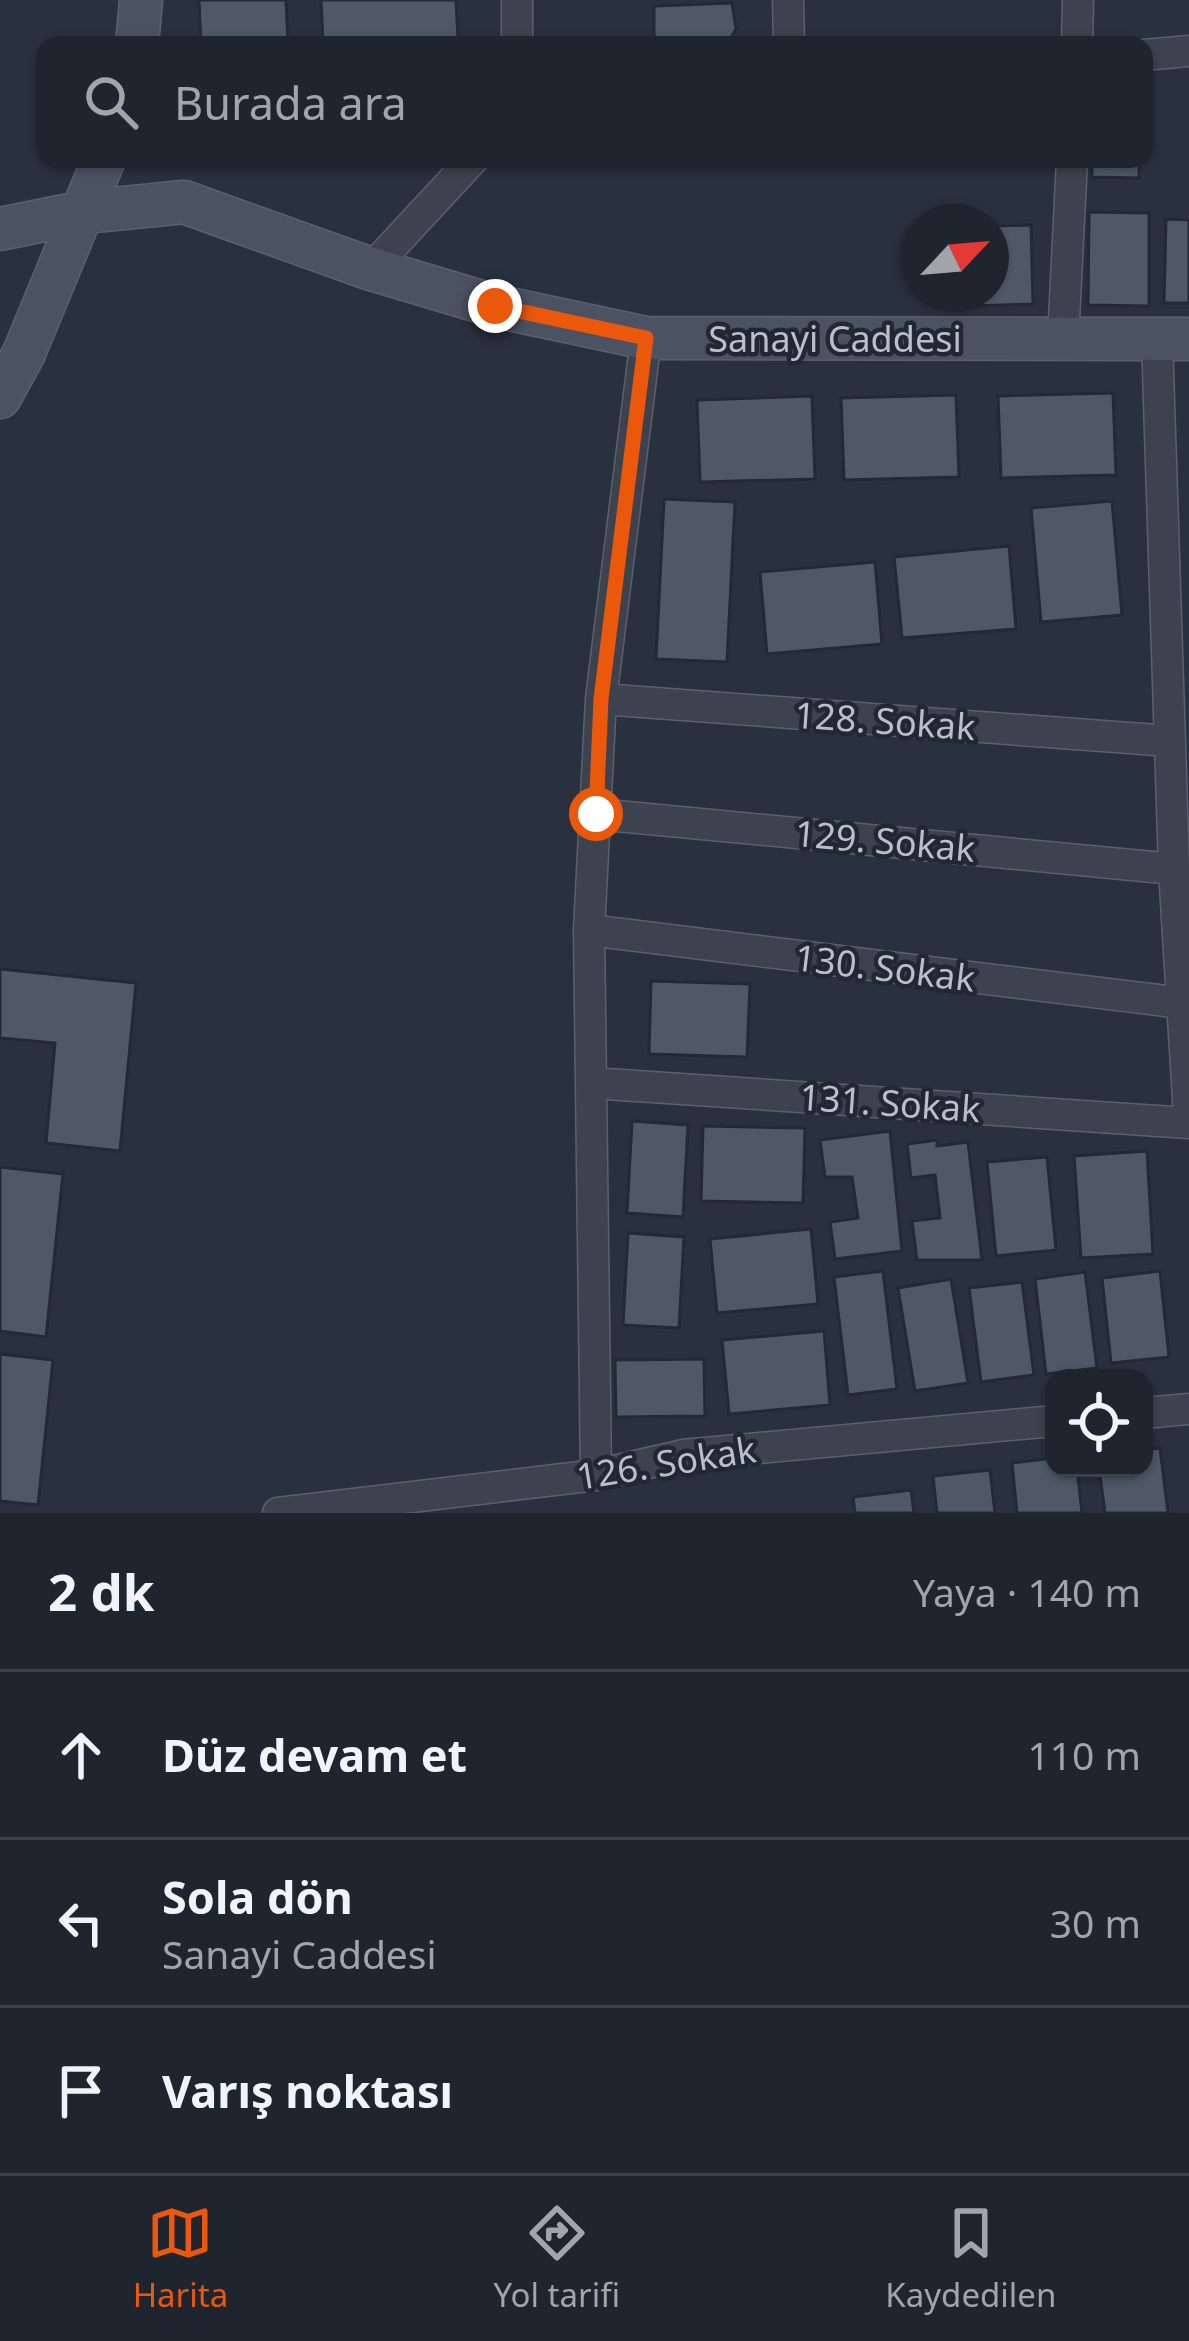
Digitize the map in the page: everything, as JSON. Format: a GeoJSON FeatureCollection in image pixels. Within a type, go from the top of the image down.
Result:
{"type":"FeatureCollection","features":[{"type":"Feature","properties":{"kind":"street"},"geometry":{"type":"LineString","coordinates":[[138,36],[141,0]]}},
{"type":"Feature","properties":{"kind":"street"},"geometry":{"type":"LineString","coordinates":[[517,36],[518,0]]}},
{"type":"Feature","properties":{"kind":"street"},"geometry":{"type":"LineString","coordinates":[[788,0],[789,36]]}},
{"type":"Feature","properties":{"kind":"street"},"geometry":{"type":"LineString","coordinates":[[1078,0],[1078,36]]}},
{"type":"Feature","properties":{"kind":"street"},"geometry":{"type":"LineString","coordinates":[[1153,54],[1189,51]]}},
{"type":"Feature","properties":{"kind":"street"},"geometry":{"type":"LineString","coordinates":[[0,397],[101,168]]}},
{"type":"Feature","properties":{"kind":"street"},"geometry":{"type":"LineString","coordinates":[[371,269],[465,168]]}},
{"type":"Feature","properties":{"kind":"street"},"geometry":{"type":"LineString","coordinates":[[1063,339],[1072,168]]}},
{"type":"Feature","properties":{"kind":"street","name":"Sanayi Caddesi"},"geometry":{"type":"LineString","coordinates":[[0,230],[84,212],[184,202],[371,269],[495,306],[646,338],[1173,339]]}},
{"type":"Feature","properties":{"kind":"street"},"geometry":{"type":"LineString","coordinates":[[596,1475],[589,930],[601,699],[646,338]]}},
{"type":"Feature","properties":{"kind":"street"},"geometry":{"type":"LineString","coordinates":[[1173,339],[1170,741],[1189,1119]]}},
{"type":"Feature","properties":{"kind":"street","name":"128. Sokak"},"geometry":{"type":"LineString","coordinates":[[601,699],[1170,741]]}},
{"type":"Feature","properties":{"kind":"street","name":"129. Sokak"},"geometry":{"type":"LineString","coordinates":[[596,814],[1174,869]]}},
{"type":"Feature","properties":{"kind":"street","name":"130. Sokak"},"geometry":{"type":"LineString","coordinates":[[589,930],[1183,1003]]}},
{"type":"Feature","properties":{"kind":"street","name":"131. Sokak"},"geometry":{"type":"LineString","coordinates":[[591,1083],[1189,1119]]}},
{"type":"Feature","properties":{"kind":"street"},"geometry":{"type":"LineString","coordinates":[[1153,1412],[1189,1409]]}},
{"type":"Feature","properties":{"kind":"street","name":"126. Sokak"},"geometry":{"type":"LineString","coordinates":[[278,1513],[596,1475],[682,1455],[1045,1422]]}},
{"type":"Feature","properties":{"kind":"building"},"geometry":{"type":"Polygon","coordinates":[[[199,0],[286,0],[288,36],[201,36],[199,0]]]}},
{"type":"Feature","properties":{"kind":"building"},"geometry":{"type":"Polygon","coordinates":[[[321,0],[456,0],[458,36],[323,36],[321,0]]]}},
{"type":"Feature","properties":{"kind":"building"},"geometry":{"type":"Polygon","coordinates":[[[732,3],[736,29],[732,36],[654,36],[654,6],[732,3]]]}},
{"type":"Feature","properties":{"kind":"building"},"geometry":{"type":"Polygon","coordinates":[[[1092,168],[1139,168],[1139,178],[1092,177],[1092,168]]]}},
{"type":"Feature","properties":{"kind":"building"},"geometry":{"type":"Polygon","coordinates":[[[1089,212],[1149,213],[1149,306],[1088,305],[1089,212]]]}},
{"type":"Feature","properties":{"kind":"building"},"geometry":{"type":"Polygon","coordinates":[[[1166,219],[1189,220],[1189,303],[1164,303],[1166,219]]]}},
{"type":"Feature","properties":{"kind":"building"},"geometry":{"type":"Polygon","coordinates":[[[1031,225],[1033,304],[1009,305],[1009,226],[1031,225]]]}},
{"type":"Feature","properties":{"kind":"building"},"geometry":{"type":"Polygon","coordinates":[[[1113,393],[1116,475],[1001,478],[998,396],[1113,393]]]}},
{"type":"Feature","properties":{"kind":"building"},"geometry":{"type":"Polygon","coordinates":[[[956,395],[959,477],[844,480],[841,398],[956,395]]]}},
{"type":"Feature","properties":{"kind":"building"},"geometry":{"type":"Polygon","coordinates":[[[812,396],[815,479],[700,482],[697,400],[812,396]]]}},
{"type":"Feature","properties":{"kind":"building"},"geometry":{"type":"Polygon","coordinates":[[[664,499],[735,502],[727,662],[656,659],[664,499]]]}},
{"type":"Feature","properties":{"kind":"building"},"geometry":{"type":"Polygon","coordinates":[[[1112,501],[1122,615],[1041,622],[1031,508],[1112,501]]]}},
{"type":"Feature","properties":{"kind":"building"},"geometry":{"type":"Polygon","coordinates":[[[1009,546],[1016,629],[902,638],[894,557],[1009,546]]]}},
{"type":"Feature","properties":{"kind":"building"},"geometry":{"type":"Polygon","coordinates":[[[875,562],[882,644],[767,654],[760,572],[875,562]]]}},
{"type":"Feature","properties":{"kind":"building"},"geometry":{"type":"Polygon","coordinates":[[[0,969],[136,983],[120,1151],[46,1143],[55,1043],[0,1038],[0,969]]]}},
{"type":"Feature","properties":{"kind":"building"},"geometry":{"type":"Polygon","coordinates":[[[651,981],[750,984],[747,1057],[649,1054],[651,981]]]}},
{"type":"Feature","properties":{"kind":"building"},"geometry":{"type":"Polygon","coordinates":[[[632,1121],[688,1125],[683,1217],[627,1213],[632,1121]]]}},
{"type":"Feature","properties":{"kind":"building"},"geometry":{"type":"Polygon","coordinates":[[[703,1126],[805,1128],[803,1203],[701,1201],[703,1126]]]}},
{"type":"Feature","properties":{"kind":"building"},"geometry":{"type":"Polygon","coordinates":[[[890,1131],[902,1251],[835,1259],[830,1222],[858,1218],[852,1177],[825,1177],[820,1140],[890,1131]]]}},
{"type":"Feature","properties":{"kind":"building"},"geometry":{"type":"Polygon","coordinates":[[[937,1140],[937,1146],[968,1142],[982,1260],[917,1260],[912,1221],[940,1218],[935,1175],[911,1178],[907,1144],[937,1140]]]}},
{"type":"Feature","properties":{"kind":"building"},"geometry":{"type":"Polygon","coordinates":[[[1147,1151],[1153,1254],[1081,1258],[1074,1156],[1147,1151]]]}},
{"type":"Feature","properties":{"kind":"building"},"geometry":{"type":"Polygon","coordinates":[[[1047,1157],[1056,1250],[996,1256],[987,1162],[1047,1157]]]}},
{"type":"Feature","properties":{"kind":"building"},"geometry":{"type":"Polygon","coordinates":[[[0,1167],[63,1174],[46,1337],[0,1331],[0,1167]]]}},
{"type":"Feature","properties":{"kind":"building"},"geometry":{"type":"Polygon","coordinates":[[[811,1229],[818,1304],[717,1313],[710,1239],[811,1229]]]}},
{"type":"Feature","properties":{"kind":"building"},"geometry":{"type":"Polygon","coordinates":[[[628,1233],[684,1237],[679,1328],[623,1325],[628,1233]]]}},
{"type":"Feature","properties":{"kind":"building"},"geometry":{"type":"Polygon","coordinates":[[[883,1271],[897,1389],[848,1395],[834,1277],[883,1271]]]}},
{"type":"Feature","properties":{"kind":"building"},"geometry":{"type":"Polygon","coordinates":[[[1160,1271],[1169,1357],[1111,1363],[1102,1278],[1160,1271]]]}},
{"type":"Feature","properties":{"kind":"building"},"geometry":{"type":"Polygon","coordinates":[[[1085,1272],[1097,1368],[1045,1369],[1035,1279],[1085,1272]]]}},
{"type":"Feature","properties":{"kind":"building"},"geometry":{"type":"Polygon","coordinates":[[[951,1279],[968,1383],[915,1391],[898,1288],[951,1279]]]}},
{"type":"Feature","properties":{"kind":"building"},"geometry":{"type":"Polygon","coordinates":[[[1022,1282],[1034,1375],[981,1382],[969,1288],[1022,1282]]]}},
{"type":"Feature","properties":{"kind":"building"},"geometry":{"type":"Polygon","coordinates":[[[824,1331],[830,1405],[729,1414],[722,1340],[824,1331]]]}},
{"type":"Feature","properties":{"kind":"building"},"geometry":{"type":"Polygon","coordinates":[[[0,1354],[53,1360],[38,1505],[0,1501],[0,1354]]]}},
{"type":"Feature","properties":{"kind":"building"},"geometry":{"type":"Polygon","coordinates":[[[704,1359],[705,1416],[616,1417],[615,1360],[704,1359]]]}},
{"type":"Feature","properties":{"kind":"building"},"geometry":{"type":"Polygon","coordinates":[[[1160,1448],[1168,1513],[1105,1513],[1100,1477],[1153,1477],[1153,1449],[1160,1448]]]}},
{"type":"Feature","properties":{"kind":"building"},"geometry":{"type":"Polygon","coordinates":[[[1045,1459],[1045,1477],[1078,1477],[1082,1513],[1017,1513],[1012,1463],[1045,1459]]]}},
{"type":"Feature","properties":{"kind":"building"},"geometry":{"type":"Polygon","coordinates":[[[990,1470],[995,1513],[937,1513],[933,1476],[990,1470]]]}},
{"type":"Feature","properties":{"kind":"building"},"geometry":{"type":"Polygon","coordinates":[[[911,1490],[914,1513],[855,1513],[853,1497],[911,1490]]]}},
{"type":"Feature","properties":{"kind":"route"},"geometry":{"type":"LineString","coordinates":[[495,306],[646,338],[601,699],[596,814]]}}]}
